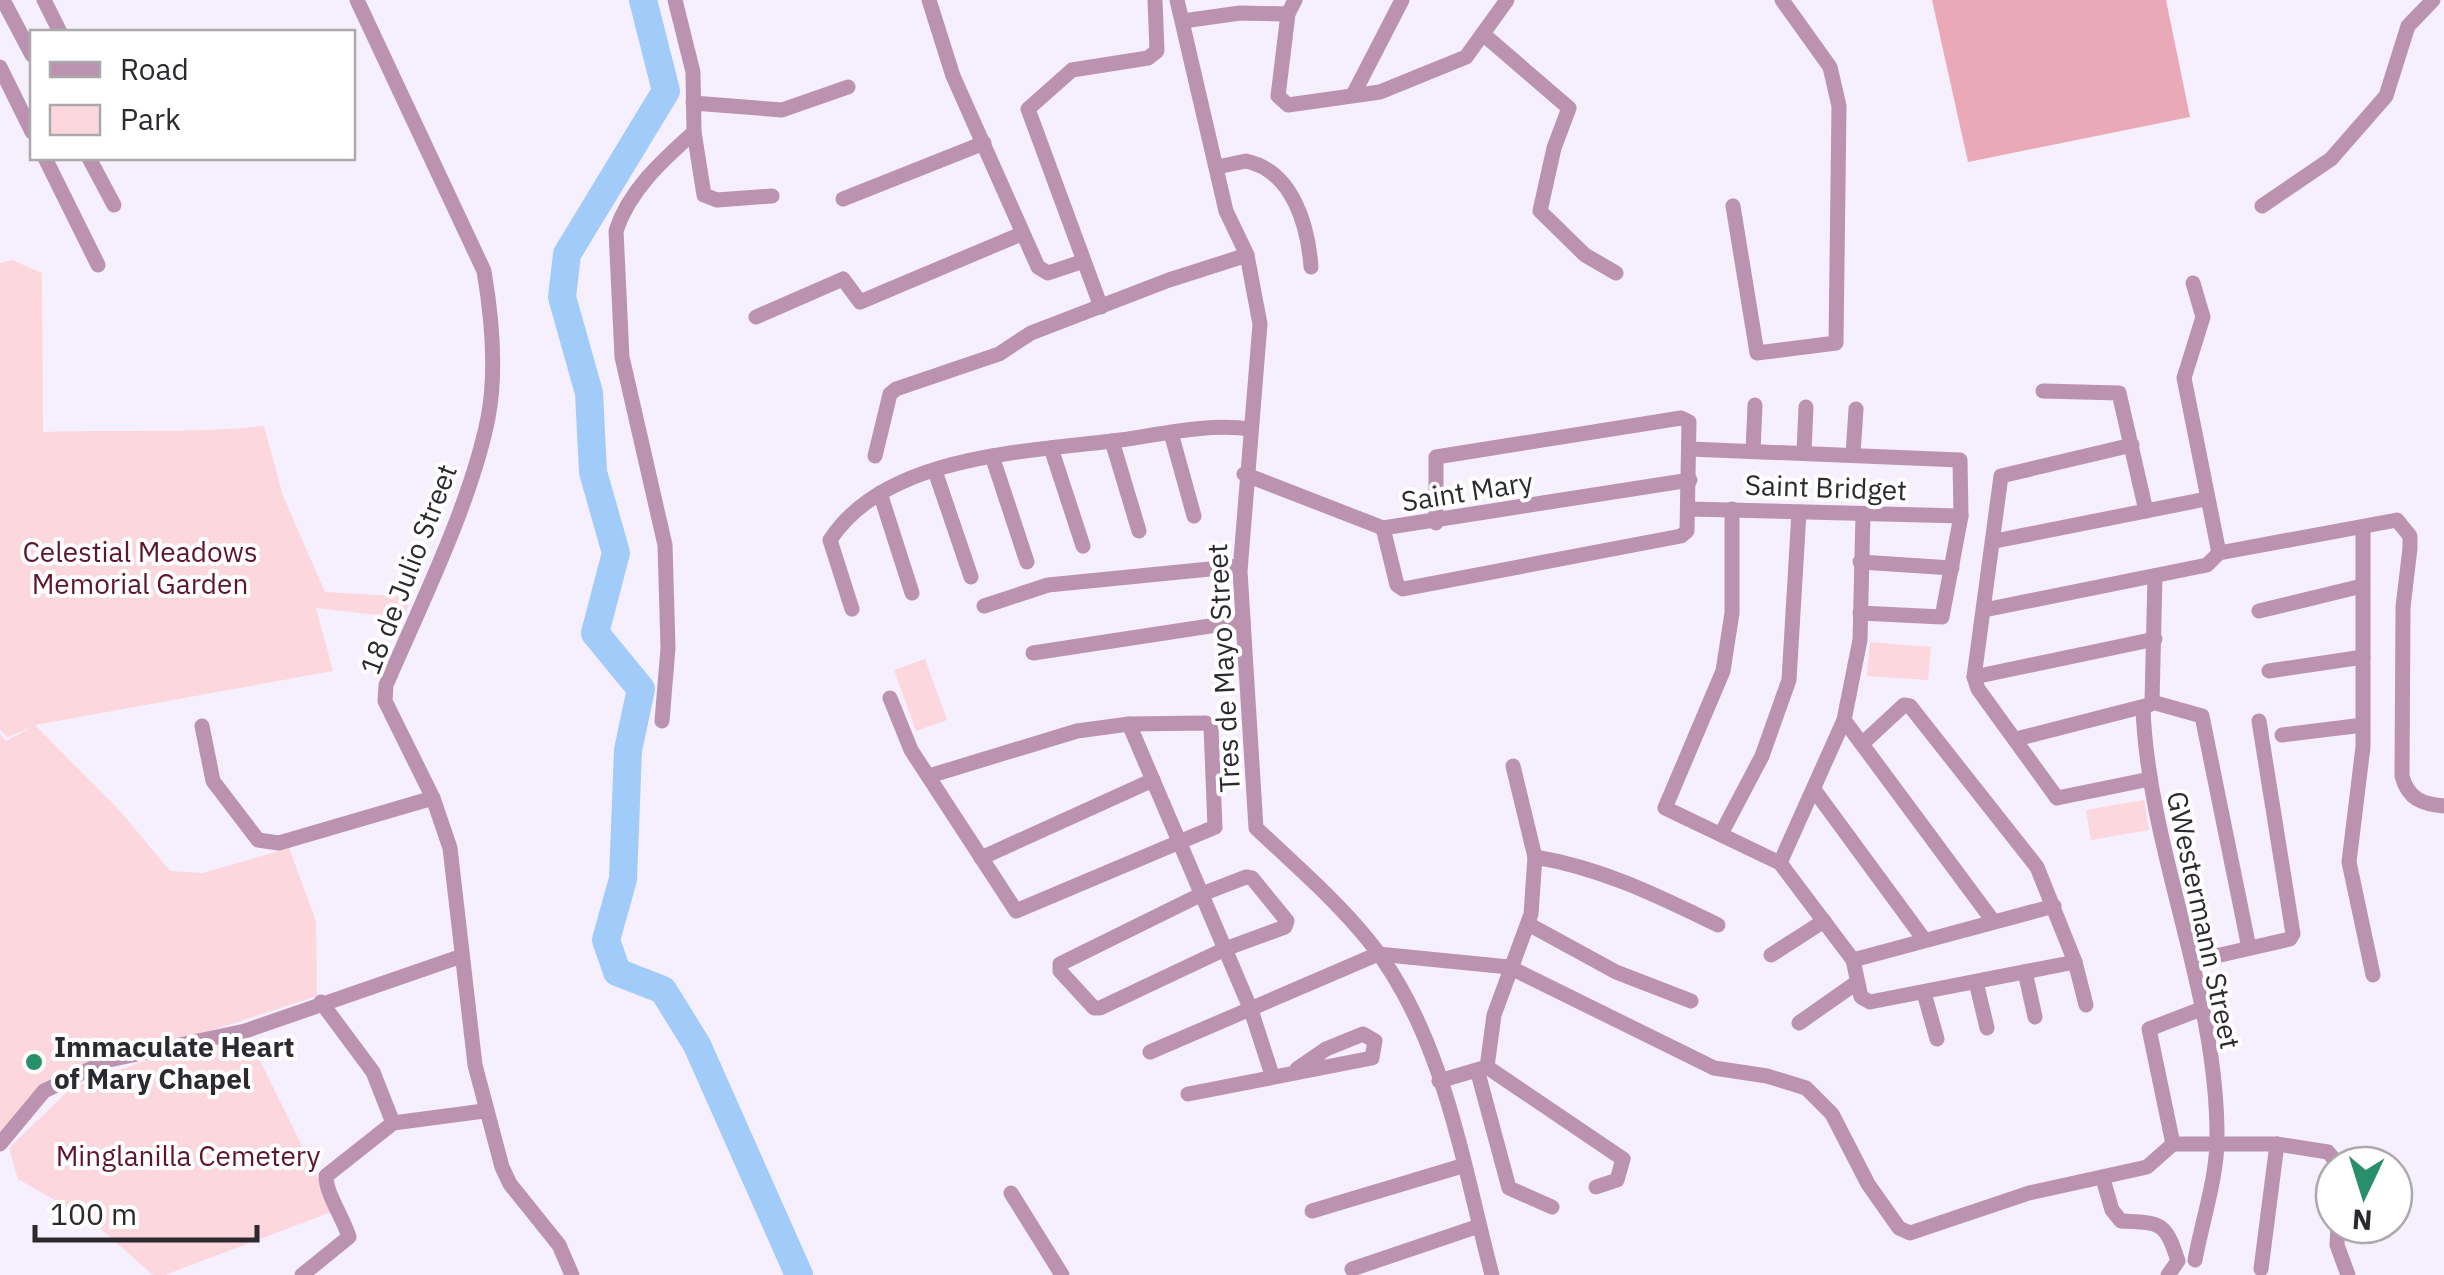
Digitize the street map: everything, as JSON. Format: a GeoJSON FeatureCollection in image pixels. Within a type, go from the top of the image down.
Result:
{"type":"FeatureCollection","features":[{"type":"Feature","properties":{"kind":"street"},"geometry":{"type":"LineString","coordinates":[[3,0],[30,51]]}},
{"type":"Feature","properties":{"kind":"street"},"geometry":{"type":"LineString","coordinates":[[44,0],[59,30]]}},
{"type":"Feature","properties":{"kind":"street","name":"18 de Julio Street"},"geometry":{"type":"LineString","coordinates":[[357,0],[484,272],[492,319],[488,415],[475,465],[386,685],[386,701],[433,798],[450,848],[459,957],[484,1111],[502,1167],[510,1184],[559,1245],[572,1275]]}},
{"type":"Feature","properties":{"kind":"street"},"geometry":{"type":"LineString","coordinates":[[674,0],[693,72],[694,132],[704,195],[717,200],[772,196]]}},
{"type":"Feature","properties":{"kind":"street"},"geometry":{"type":"LineString","coordinates":[[930,0],[942,48],[1038,267],[1048,273],[1081,262]]}},
{"type":"Feature","properties":{"kind":"street"},"geometry":{"type":"LineString","coordinates":[[1100,307],[1028,109],[1072,70],[1148,58],[1156,52],[1154,0]]}},
{"type":"Feature","properties":{"kind":"street","name":"Tres de Mayo Street"},"geometry":{"type":"LineString","coordinates":[[1177,0],[1226,211],[1247,255],[1260,324],[1251,477],[1240,566],[1256,828],[1378,954],[1398,985],[1439,1081],[1492,1275]]}},
{"type":"Feature","properties":{"kind":"street"},"geometry":{"type":"LineString","coordinates":[[1353,96],[1402,0]]}},
{"type":"Feature","properties":{"kind":"street"},"geometry":{"type":"LineString","coordinates":[[1183,21],[1292,7],[1278,96],[1288,105],[1380,92],[1466,57],[1506,0]]}},
{"type":"Feature","properties":{"kind":"street"},"geometry":{"type":"LineString","coordinates":[[1733,206],[1757,353],[1836,343],[1838,106],[1830,67],[1782,0]]}},
{"type":"Feature","properties":{"kind":"street"},"geometry":{"type":"LineString","coordinates":[[2262,206],[2331,160],[2386,96],[2408,26],[2433,0]]}},
{"type":"Feature","properties":{"kind":"street"},"geometry":{"type":"LineString","coordinates":[[1483,34],[1569,108],[1554,148],[1540,211],[1585,255],[1616,273]]}},
{"type":"Feature","properties":{"kind":"street"},"geometry":{"type":"LineString","coordinates":[[0,67],[30,128]]}},
{"type":"Feature","properties":{"kind":"street"},"geometry":{"type":"LineString","coordinates":[[692,103],[782,110],[848,87]]}},
{"type":"Feature","properties":{"kind":"street"},"geometry":{"type":"LineString","coordinates":[[662,721],[668,648],[665,545],[622,356],[616,231],[622,211],[643,183],[694,132]]}},
{"type":"Feature","properties":{"kind":"street"},"geometry":{"type":"LineString","coordinates":[[843,200],[984,144]]}},
{"type":"Feature","properties":{"kind":"street"},"geometry":{"type":"LineString","coordinates":[[46,160],[98,266]]}},
{"type":"Feature","properties":{"kind":"street"},"geometry":{"type":"LineString","coordinates":[[89,160],[114,205]]}},
{"type":"Feature","properties":{"kind":"street"},"geometry":{"type":"LineString","coordinates":[[1217,166],[1254,162],[1281,181],[1300,212],[1311,267]]}},
{"type":"Feature","properties":{"kind":"street"},"geometry":{"type":"LineString","coordinates":[[756,317],[843,279],[860,302],[1021,234]]}},
{"type":"Feature","properties":{"kind":"street"},"geometry":{"type":"LineString","coordinates":[[875,456],[890,394],[896,389],[998,354],[1030,333],[1247,255]]}},
{"type":"Feature","properties":{"kind":"street"},"geometry":{"type":"LineString","coordinates":[[2193,283],[2204,318],[2184,378],[2219,553]]}},
{"type":"Feature","properties":{"kind":"street"},"geometry":{"type":"LineString","coordinates":[[2043,391],[2118,391],[2146,511]]}},
{"type":"Feature","properties":{"kind":"street"},"geometry":{"type":"LineString","coordinates":[[1753,450],[1755,404]]}},
{"type":"Feature","properties":{"kind":"street"},"geometry":{"type":"LineString","coordinates":[[1804,452],[1806,407]]}},
{"type":"Feature","properties":{"kind":"street"},"geometry":{"type":"LineString","coordinates":[[1853,454],[1856,410]]}},
{"type":"Feature","properties":{"kind":"street"},"geometry":{"type":"LineString","coordinates":[[1383,528],[1402,588],[1681,536],[1687,531],[1689,509],[1689,422],[1681,418],[1436,458],[1436,522]]}},
{"type":"Feature","properties":{"kind":"street"},"geometry":{"type":"LineString","coordinates":[[852,609],[830,540],[842,522],[880,493],[935,471],[992,456],[1230,426],[1251,429]]}},
{"type":"Feature","properties":{"kind":"street"},"geometry":{"type":"LineString","coordinates":[[1172,433],[1194,516]]}},
{"type":"Feature","properties":{"kind":"street"},"geometry":{"type":"LineString","coordinates":[[1112,441],[1139,531]]}},
{"type":"Feature","properties":{"kind":"street"},"geometry":{"type":"LineString","coordinates":[[2132,445],[2005,472],[2000,479],[1995,541],[1974,677],[1978,690],[2057,798],[2150,779]]}},
{"type":"Feature","properties":{"kind":"street"},"geometry":{"type":"LineString","coordinates":[[1051,448],[1083,546]]}},
{"type":"Feature","properties":{"kind":"street"},"geometry":{"type":"LineString","coordinates":[[1690,448],[1960,460],[1961,516],[1943,615],[1939,619],[1860,614]]}},
{"type":"Feature","properties":{"kind":"street"},"geometry":{"type":"LineString","coordinates":[[992,456],[1026,562]]}},
{"type":"Feature","properties":{"kind":"street"},"geometry":{"type":"LineString","coordinates":[[935,471],[971,577]]}},
{"type":"Feature","properties":{"kind":"street","name":"Saint Mary"},"geometry":{"type":"LineString","coordinates":[[1251,477],[1383,528],[1690,480]]}},
{"type":"Feature","properties":{"kind":"street"},"geometry":{"type":"LineString","coordinates":[[880,493],[912,593]]}},
{"type":"Feature","properties":{"kind":"street"},"geometry":{"type":"LineString","coordinates":[[1995,541],[2206,499]]}},
{"type":"Feature","properties":{"kind":"street","name":"Saint Bridget"},"geometry":{"type":"LineString","coordinates":[[1689,509],[1961,516]]}},
{"type":"Feature","properties":{"kind":"street"},"geometry":{"type":"LineString","coordinates":[[1732,510],[1732,613],[1723,671],[1664,805],[1780,862],[1853,960],[1861,997],[1870,1002],[2075,962]]}},
{"type":"Feature","properties":{"kind":"street"},"geometry":{"type":"LineString","coordinates":[[1721,834],[1762,756],[1789,680],[1799,512]]}},
{"type":"Feature","properties":{"kind":"street"},"geometry":{"type":"LineString","coordinates":[[1780,862],[1844,720],[1860,614],[1864,514]]}},
{"type":"Feature","properties":{"kind":"street"},"geometry":{"type":"LineString","coordinates":[[1984,610],[2207,565],[2219,553],[2397,520],[2410,536],[2403,607],[2402,776],[2410,794],[2418,800],[2444,806]]}},
{"type":"Feature","properties":{"kind":"street"},"geometry":{"type":"LineString","coordinates":[[2364,527],[2363,725],[2348,862],[2373,975]]}},
{"type":"Feature","properties":{"kind":"street"},"geometry":{"type":"LineString","coordinates":[[1860,562],[1952,568]]}},
{"type":"Feature","properties":{"kind":"street"},"geometry":{"type":"LineString","coordinates":[[984,606],[1048,586],[1240,566]]}},
{"type":"Feature","properties":{"kind":"street","name":"GWestermann Street"},"geometry":{"type":"LineString","coordinates":[[2155,576],[2147,706],[2150,779],[2194,961],[2217,1142],[2195,1260]]}},
{"type":"Feature","properties":{"kind":"street"},"geometry":{"type":"LineString","coordinates":[[2258,611],[2362,586]]}},
{"type":"Feature","properties":{"kind":"street"},"geometry":{"type":"LineString","coordinates":[[1033,653],[1244,621]]}},
{"type":"Feature","properties":{"kind":"street"},"geometry":{"type":"LineString","coordinates":[[1974,677],[2154,639]]}},
{"type":"Feature","properties":{"kind":"street"},"geometry":{"type":"LineString","coordinates":[[2269,671],[2362,658]]}},
{"type":"Feature","properties":{"kind":"street"},"geometry":{"type":"LineString","coordinates":[[890,698],[911,750],[1018,911],[1215,827],[1211,727],[1206,723],[1129,724],[1077,731],[930,776]]}},
{"type":"Feature","properties":{"kind":"street"},"geometry":{"type":"LineString","coordinates":[[1862,743],[1904,705],[1910,706],[2037,867],[2075,962],[2086,1005]]}},
{"type":"Feature","properties":{"kind":"street"},"geometry":{"type":"LineString","coordinates":[[2016,739],[2147,706],[2202,716],[2250,948]]}},
{"type":"Feature","properties":{"kind":"street"},"geometry":{"type":"LineString","coordinates":[[1844,720],[1993,921]]}},
{"type":"Feature","properties":{"kind":"street"},"geometry":{"type":"LineString","coordinates":[[2194,961],[2290,939],[2294,932],[2259,721]]}},
{"type":"Feature","properties":{"kind":"street"},"geometry":{"type":"LineString","coordinates":[[1129,724],[1252,1010],[1272,1075]]}},
{"type":"Feature","properties":{"kind":"street"},"geometry":{"type":"LineString","coordinates":[[2282,735],[2363,725]]}},
{"type":"Feature","properties":{"kind":"street"},"geometry":{"type":"LineString","coordinates":[[202,726],[213,782],[258,840],[279,843],[433,798]]}},
{"type":"Feature","properties":{"kind":"street"},"geometry":{"type":"LineString","coordinates":[[1512,766],[1535,856],[1530,925],[1508,967],[1483,1070],[1508,1188],[1552,1207]]}},
{"type":"Feature","properties":{"kind":"street"},"geometry":{"type":"LineString","coordinates":[[981,858],[1153,780]]}},
{"type":"Feature","properties":{"kind":"street"},"geometry":{"type":"LineString","coordinates":[[1814,791],[1923,938]]}},
{"type":"Feature","properties":{"kind":"street"},"geometry":{"type":"LineString","coordinates":[[1535,856],[1575,863],[1630,882],[1718,925]]}},
{"type":"Feature","properties":{"kind":"street"},"geometry":{"type":"LineString","coordinates":[[1250,877],[1287,921],[1285,927],[1226,949],[1096,1008],[1060,971],[1060,964],[1202,894],[1250,877]]}},
{"type":"Feature","properties":{"kind":"street"},"geometry":{"type":"LineString","coordinates":[[1853,960],[1923,938],[2054,906]]}},
{"type":"Feature","properties":{"kind":"street"},"geometry":{"type":"LineString","coordinates":[[1771,955],[1824,921]]}},
{"type":"Feature","properties":{"kind":"street"},"geometry":{"type":"LineString","coordinates":[[1530,925],[1616,972],[1691,1001]]}},
{"type":"Feature","properties":{"kind":"street"},"geometry":{"type":"LineString","coordinates":[[1150,1052],[1378,954],[1508,967],[1714,1068],[1767,1076],[1806,1088],[1832,1114],[1868,1184],[1898,1228],[1910,1233],[2029,1193],[2147,1168],[2173,1144],[2277,1144],[2314,1150]]}},
{"type":"Feature","properties":{"kind":"street"},"geometry":{"type":"LineString","coordinates":[[0,1144],[44,1091],[108,1060],[245,1031],[459,957]]}},
{"type":"Feature","properties":{"kind":"street"},"geometry":{"type":"LineString","coordinates":[[2025,972],[2035,1017]]}},
{"type":"Feature","properties":{"kind":"street"},"geometry":{"type":"LineString","coordinates":[[1976,982],[1986,1028]]}},
{"type":"Feature","properties":{"kind":"street"},"geometry":{"type":"LineString","coordinates":[[1798,1023],[1856,983]]}},
{"type":"Feature","properties":{"kind":"street"},"geometry":{"type":"LineString","coordinates":[[1924,993],[1937,1039]]}},
{"type":"Feature","properties":{"kind":"street"},"geometry":{"type":"LineString","coordinates":[[322,1002],[372,1072],[393,1123]]}},
{"type":"Feature","properties":{"kind":"street"},"geometry":{"type":"LineString","coordinates":[[2173,1144],[2150,1029],[2201,1009]]}},
{"type":"Feature","properties":{"kind":"street"},"geometry":{"type":"LineString","coordinates":[[1188,1094],[1298,1069]]}},
{"type":"Feature","properties":{"kind":"street"},"geometry":{"type":"LineString","coordinates":[[1439,1081],[1483,1070],[1623,1159],[1617,1180],[1596,1187]]}},
{"type":"Feature","properties":{"kind":"street"},"geometry":{"type":"LineString","coordinates":[[302,1275],[349,1237],[324,1178],[393,1123],[484,1111]]}},
{"type":"Feature","properties":{"kind":"street"},"geometry":{"type":"LineString","coordinates":[[2261,1270],[2277,1144]]}},
{"type":"Feature","properties":{"kind":"street"},"geometry":{"type":"LineString","coordinates":[[1312,1212],[1462,1166]]}},
{"type":"Feature","properties":{"kind":"street"},"geometry":{"type":"LineString","coordinates":[[2103,1180],[2121,1221],[2156,1222],[2169,1232],[2178,1261],[2168,1275]]}},
{"type":"Feature","properties":{"kind":"street"},"geometry":{"type":"LineString","coordinates":[[1011,1193],[1062,1275]]}},
{"type":"Feature","properties":{"kind":"street"},"geometry":{"type":"LineString","coordinates":[[1352,1268],[1479,1226]]}},
{"type":"Feature","properties":{"kind":"street"},"geometry":{"type":"LineString","coordinates":[[2337,1245],[2348,1275]]}},
{"type":"Feature","properties":{"kind":"green space","name":"Celestial Meadows Memorial Garden"},"geometry":{"type":"Polygon","coordinates":[[[12,260],[42,273],[43,432],[264,426],[283,496],[325,592],[411,597],[404,618],[316,608],[333,671],[35,725],[120,811],[170,871],[203,873],[289,848],[316,921],[317,996],[204,1033],[138,1044],[39,1089],[0,1140],[0,734],[6,741],[32,727],[7,737],[0,729],[0,263],[12,260]]]}},
{"type":"Feature","properties":{"kind":"green space"},"geometry":{"type":"Polygon","coordinates":[[[1870,642],[1931,647],[1928,680],[1867,676],[1870,642]]]}},
{"type":"Feature","properties":{"kind":"green space"},"geometry":{"type":"Polygon","coordinates":[[[925,659],[947,720],[916,731],[894,670],[925,659]]]}},
{"type":"Feature","properties":{"kind":"green space"},"geometry":{"type":"Polygon","coordinates":[[[2144,800],[2149,830],[2091,840],[2086,810],[2144,800]]]}},
{"type":"Feature","properties":{"kind":"green space","name":"Minglanilla Cemetery"},"geometry":{"type":"Polygon","coordinates":[[[249,1038],[334,1211],[165,1275],[153,1275],[94,1223],[18,1179],[9,1148],[70,1089],[160,1055],[249,1038]]]}},
{"type":"Feature","properties":{"kind":"shaded area"},"geometry":{"type":"Polygon","coordinates":[[[1932,0],[2166,0],[2190,117],[1968,162],[1932,0]]]}},
{"type":"Feature","properties":{"kind":"waterway"},"geometry":{"type":"LineString","coordinates":[[643,0],[666,91],[567,254],[562,297],[589,393],[593,472],[616,553],[595,633],[641,689],[628,750],[623,879],[606,940],[617,972],[663,990],[697,1045],[799,1275]]}},
{"type":"Feature","properties":{"kind":"place","name":"Immaculate Heart of Mary Chapel"},"geometry":{"type":"Point","coordinates":[34,1062]}}]}
